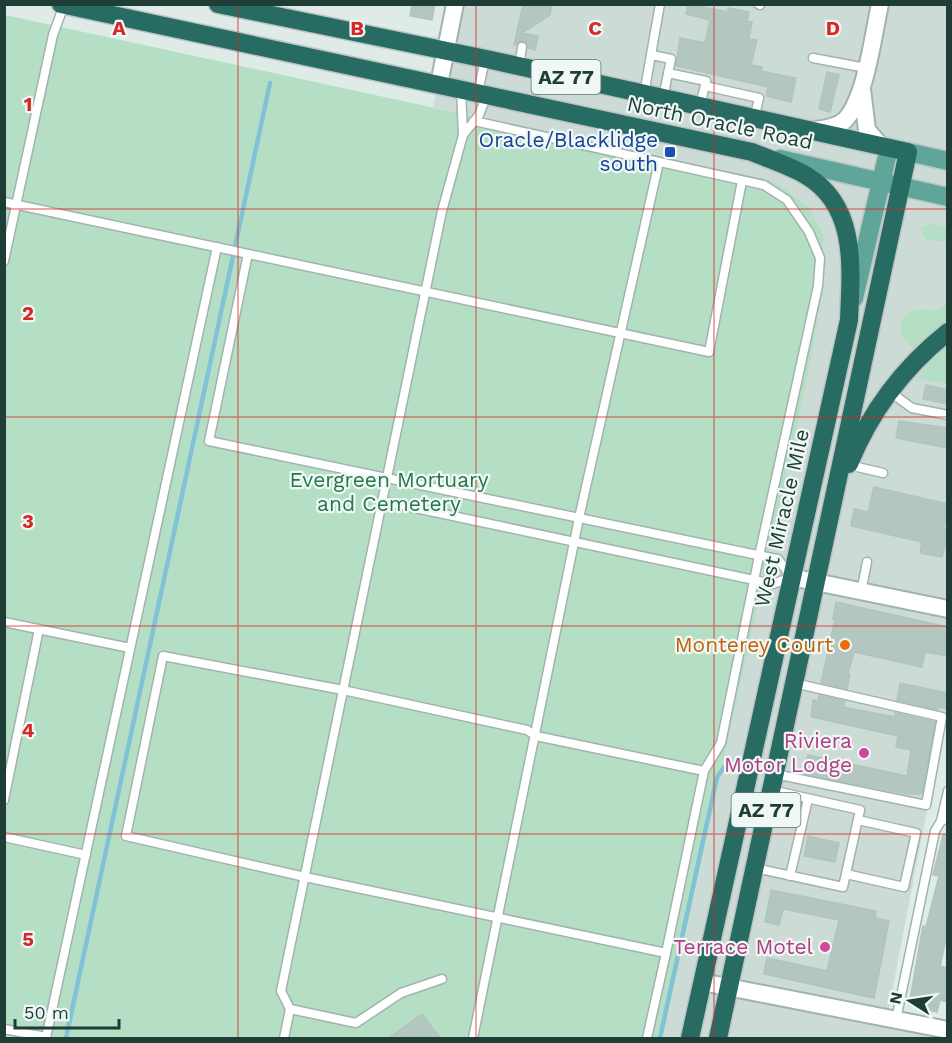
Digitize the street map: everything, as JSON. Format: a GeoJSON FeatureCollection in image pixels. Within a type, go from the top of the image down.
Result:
{"type":"FeatureCollection","features":[{"type":"Feature","properties":{"kind":"highway","name":"North Oracle Road"},"geometry":{"type":"LineString","coordinates":[[218,4],[519,66],[908,152]]}},
{"type":"Feature","properties":{"kind":"highway","name":"North Oracle Road"},"geometry":{"type":"LineString","coordinates":[[62,5],[752,152]]}},
{"type":"Feature","properties":{"kind":"highway","name":"AZ 77"},"geometry":{"type":"LineString","coordinates":[[752,152],[809,177],[823,188],[842,215],[850,247],[849,320]]}},
{"type":"Feature","properties":{"kind":"highway","name":"AZ 77"},"geometry":{"type":"LineString","coordinates":[[718,1038],[908,152]]}},
{"type":"Feature","properties":{"kind":"highway","name":"West Miracle Mile"},"geometry":{"type":"LineString","coordinates":[[690,1038],[849,320]]}},
{"type":"Feature","properties":{"kind":"highway"},"geometry":{"type":"LineString","coordinates":[[832,508],[866,427],[889,391],[914,363],[948,332]]}},
{"type":"Feature","properties":{"kind":"main road","name":"West Miracle Mile"},"geometry":{"type":"LineString","coordinates":[[849,320],[881,182],[885,147]]}},
{"type":"Feature","properties":{"kind":"main road","name":"North Oracle Road"},"geometry":{"type":"LineString","coordinates":[[752,152],[948,197]]}},
{"type":"Feature","properties":{"kind":"main road","name":"North Oracle Road"},"geometry":{"type":"LineString","coordinates":[[908,152],[948,161]]}},
{"type":"Feature","properties":{"kind":"street"},"geometry":{"type":"LineString","coordinates":[[439,84],[455,4]]}},
{"type":"Feature","properties":{"kind":"street"},"geometry":{"type":"LineString","coordinates":[[809,131],[835,126],[845,120],[862,88],[880,4]]}},
{"type":"Feature","properties":{"kind":"street"},"geometry":{"type":"LineString","coordinates":[[862,88],[867,130],[885,147]]}},
{"type":"Feature","properties":{"kind":"street"},"geometry":{"type":"LineString","coordinates":[[791,577],[948,609]]}},
{"type":"Feature","properties":{"kind":"street"},"geometry":{"type":"LineString","coordinates":[[702,982],[948,1030]]}},
{"type":"Feature","properties":{"kind":"lane"},"geometry":{"type":"LineString","coordinates":[[644,94],[660,4]]}},
{"type":"Feature","properties":{"kind":"lane"},"geometry":{"type":"LineString","coordinates":[[4,261],[53,35],[62,5]]}},
{"type":"Feature","properties":{"kind":"lane"},"geometry":{"type":"LineString","coordinates":[[519,66],[522,47]]}},
{"type":"Feature","properties":{"kind":"lane"},"geometry":{"type":"LineString","coordinates":[[652,55],[671,59],[663,98]]}},
{"type":"Feature","properties":{"kind":"lane"},"geometry":{"type":"LineString","coordinates":[[813,58],[866,68]]}},
{"type":"Feature","properties":{"kind":"lane"},"geometry":{"type":"LineString","coordinates":[[284,1038],[290,1009],[281,991],[442,211],[485,59]]}},
{"type":"Feature","properties":{"kind":"lane"},"geometry":{"type":"LineString","coordinates":[[668,73],[706,81],[700,106]]}},
{"type":"Feature","properties":{"kind":"lane"},"geometry":{"type":"LineString","coordinates":[[705,86],[759,98],[754,119]]}},
{"type":"Feature","properties":{"kind":"lane"},"geometry":{"type":"LineString","coordinates":[[463,135],[479,115],[475,92]]}},
{"type":"Feature","properties":{"kind":"lane"},"geometry":{"type":"LineString","coordinates":[[474,121],[764,185],[787,200],[809,232],[820,258],[818,286],[754,579],[722,743],[704,771],[647,1038]]}},
{"type":"Feature","properties":{"kind":"lane"},"geometry":{"type":"LineString","coordinates":[[473,1038],[579,518],[658,162]]}},
{"type":"Feature","properties":{"kind":"lane"},"geometry":{"type":"LineString","coordinates":[[4,202],[709,352],[742,181]]}},
{"type":"Feature","properties":{"kind":"lane"},"geometry":{"type":"LineString","coordinates":[[4,1029],[46,1038],[217,247]]}},
{"type":"Feature","properties":{"kind":"lane"},"geometry":{"type":"LineString","coordinates":[[248,254],[209,441],[778,559],[791,577],[773,584],[382,501]]}},
{"type":"Feature","properties":{"kind":"lane"},"geometry":{"type":"LineString","coordinates":[[889,391],[912,408],[948,416]]}},
{"type":"Feature","properties":{"kind":"lane"},"geometry":{"type":"LineString","coordinates":[[849,465],[883,473]]}},
{"type":"Feature","properties":{"kind":"lane"},"geometry":{"type":"LineString","coordinates":[[861,592],[867,562]]}},
{"type":"Feature","properties":{"kind":"lane"},"geometry":{"type":"LineString","coordinates":[[4,622],[130,648]]}},
{"type":"Feature","properties":{"kind":"lane"},"geometry":{"type":"LineString","coordinates":[[4,800],[39,629]]}},
{"type":"Feature","properties":{"kind":"lane"},"geometry":{"type":"LineString","coordinates":[[666,953],[305,877],[126,836],[163,656],[343,690],[527,730],[536,736],[704,771]]}},
{"type":"Feature","properties":{"kind":"lane"},"geometry":{"type":"LineString","coordinates":[[773,782],[926,805],[942,717],[794,682]]}},
{"type":"Feature","properties":{"kind":"lane"},"geometry":{"type":"LineString","coordinates":[[754,868],[843,887],[858,820],[860,810],[808,799],[773,782]]}},
{"type":"Feature","properties":{"kind":"lane"},"geometry":{"type":"LineString","coordinates":[[896,1020],[935,831],[944,820],[948,791]]}},
{"type":"Feature","properties":{"kind":"lane"},"geometry":{"type":"LineString","coordinates":[[790,876],[808,799]]}},
{"type":"Feature","properties":{"kind":"lane"},"geometry":{"type":"LineString","coordinates":[[846,874],[904,887],[915,833],[858,820]]}},
{"type":"Feature","properties":{"kind":"lane"},"geometry":{"type":"LineString","coordinates":[[4,837],[86,855]]}},
{"type":"Feature","properties":{"kind":"lane"},"geometry":{"type":"LineString","coordinates":[[290,1009],[356,1023],[401,993],[442,979]]}},
{"type":"Feature","properties":{"kind":"shaded area"},"geometry":{"type":"Polygon","coordinates":[[[455,5],[947,5],[947,706],[887,1018],[947,1030],[947,1038],[663,1038],[808,377],[823,290],[808,206],[773,181],[433,107],[455,5]]]}},
{"type":"Feature","properties":{"kind":"green space","name":"Evergreen Mortuary and Cemetery"},"geometry":{"type":"Polygon","coordinates":[[[5,15],[773,181],[808,206],[823,235],[823,290],[808,377],[663,1038],[5,1038],[5,15]]]}},
{"type":"Feature","properties":{"kind":"green space"},"geometry":{"type":"Polygon","coordinates":[[[929,224],[947,227],[947,242],[928,240],[923,237],[921,228],[929,224]]]}},
{"type":"Feature","properties":{"kind":"green space"},"geometry":{"type":"Polygon","coordinates":[[[947,303],[947,322],[915,350],[902,334],[901,326],[905,317],[912,311],[934,310],[947,303]]]}},
{"type":"Feature","properties":{"kind":"green space"},"geometry":{"type":"Polygon","coordinates":[[[947,345],[947,384],[917,378],[936,355],[947,345]]]}},
{"type":"Feature","properties":{"kind":"building"},"geometry":{"type":"Polygon","coordinates":[[[412,4],[435,4],[432,20],[410,16],[412,4]]]}},
{"type":"Feature","properties":{"kind":"building"},"geometry":{"type":"Polygon","coordinates":[[[523,4],[552,4],[550,15],[522,33],[538,36],[535,50],[528,48],[528,44],[524,41],[514,45],[523,4]]]}},
{"type":"Feature","properties":{"kind":"building"},"geometry":{"type":"Polygon","coordinates":[[[688,4],[728,12],[728,8],[749,12],[747,21],[752,22],[749,39],[757,40],[751,65],[762,67],[761,71],[796,78],[791,102],[766,96],[768,87],[676,66],[680,38],[705,43],[710,20],[686,14],[688,4]]]}},
{"type":"Feature","properties":{"kind":"building"},"geometry":{"type":"Polygon","coordinates":[[[827,72],[839,75],[830,112],[819,109],[827,72]]]}},
{"type":"Feature","properties":{"kind":"building"},"geometry":{"type":"Polygon","coordinates":[[[926,385],[948,390],[948,404],[923,399],[926,385]]]}},
{"type":"Feature","properties":{"kind":"building"},"geometry":{"type":"Polygon","coordinates":[[[899,421],[948,428],[948,448],[896,438],[899,421]]]}},
{"type":"Feature","properties":{"kind":"building"},"geometry":{"type":"Polygon","coordinates":[[[874,487],[948,504],[944,529],[948,530],[948,534],[942,557],[920,553],[922,542],[851,526],[854,509],[868,512],[874,487]]]}},
{"type":"Feature","properties":{"kind":"building"},"geometry":{"type":"Polygon","coordinates":[[[836,602],[948,627],[948,656],[925,652],[922,667],[854,652],[848,673],[850,674],[847,689],[821,683],[835,619],[833,619],[836,602]]]}},
{"type":"Feature","properties":{"kind":"building"},"geometry":{"type":"Polygon","coordinates":[[[900,683],[948,693],[948,709],[938,707],[938,710],[897,700],[900,683]]]}},
{"type":"Feature","properties":{"kind":"building"},"geometry":{"type":"Polygon","coordinates":[[[819,695],[845,701],[843,707],[895,717],[895,713],[935,722],[922,794],[908,794],[804,774],[808,755],[907,776],[911,750],[896,747],[898,736],[811,717],[813,700],[818,701],[819,695]]]}},
{"type":"Feature","properties":{"kind":"building"},"geometry":{"type":"Polygon","coordinates":[[[943,835],[948,835],[948,930],[940,966],[948,968],[948,1002],[940,1000],[937,1012],[909,1005],[923,926],[926,927],[939,876],[933,875],[943,835]]]}},
{"type":"Feature","properties":{"kind":"building"},"geometry":{"type":"Polygon","coordinates":[[[808,836],[839,843],[835,862],[804,856],[808,836]]]}},
{"type":"Feature","properties":{"kind":"building"},"geometry":{"type":"Polygon","coordinates":[[[771,890],[876,911],[875,918],[889,921],[874,998],[764,974],[767,958],[827,971],[839,920],[783,909],[779,925],[765,922],[771,890]]]}},
{"type":"Feature","properties":{"kind":"building"},"geometry":{"type":"Polygon","coordinates":[[[422,1014],[440,1038],[389,1038],[422,1014]]]}},
{"type":"Feature","properties":{"kind":"waterway"},"geometry":{"type":"LineString","coordinates":[[66,1038],[270,83]]}},
{"type":"Feature","properties":{"kind":"waterway"},"geometry":{"type":"LineString","coordinates":[[660,1038],[717,777],[729,761]]}},
{"type":"Feature","properties":{"kind":"place","name":"Oracle/Blacklidge south"},"geometry":{"type":"Point","coordinates":[670,152]}},
{"type":"Feature","properties":{"kind":"place","name":"Monterey Court"},"geometry":{"type":"Point","coordinates":[845,645]}},
{"type":"Feature","properties":{"kind":"place","name":"Riviera Motor Lodge"},"geometry":{"type":"Point","coordinates":[864,753]}},
{"type":"Feature","properties":{"kind":"place","name":"Terrace Motel"},"geometry":{"type":"Point","coordinates":[825,947]}}]}
